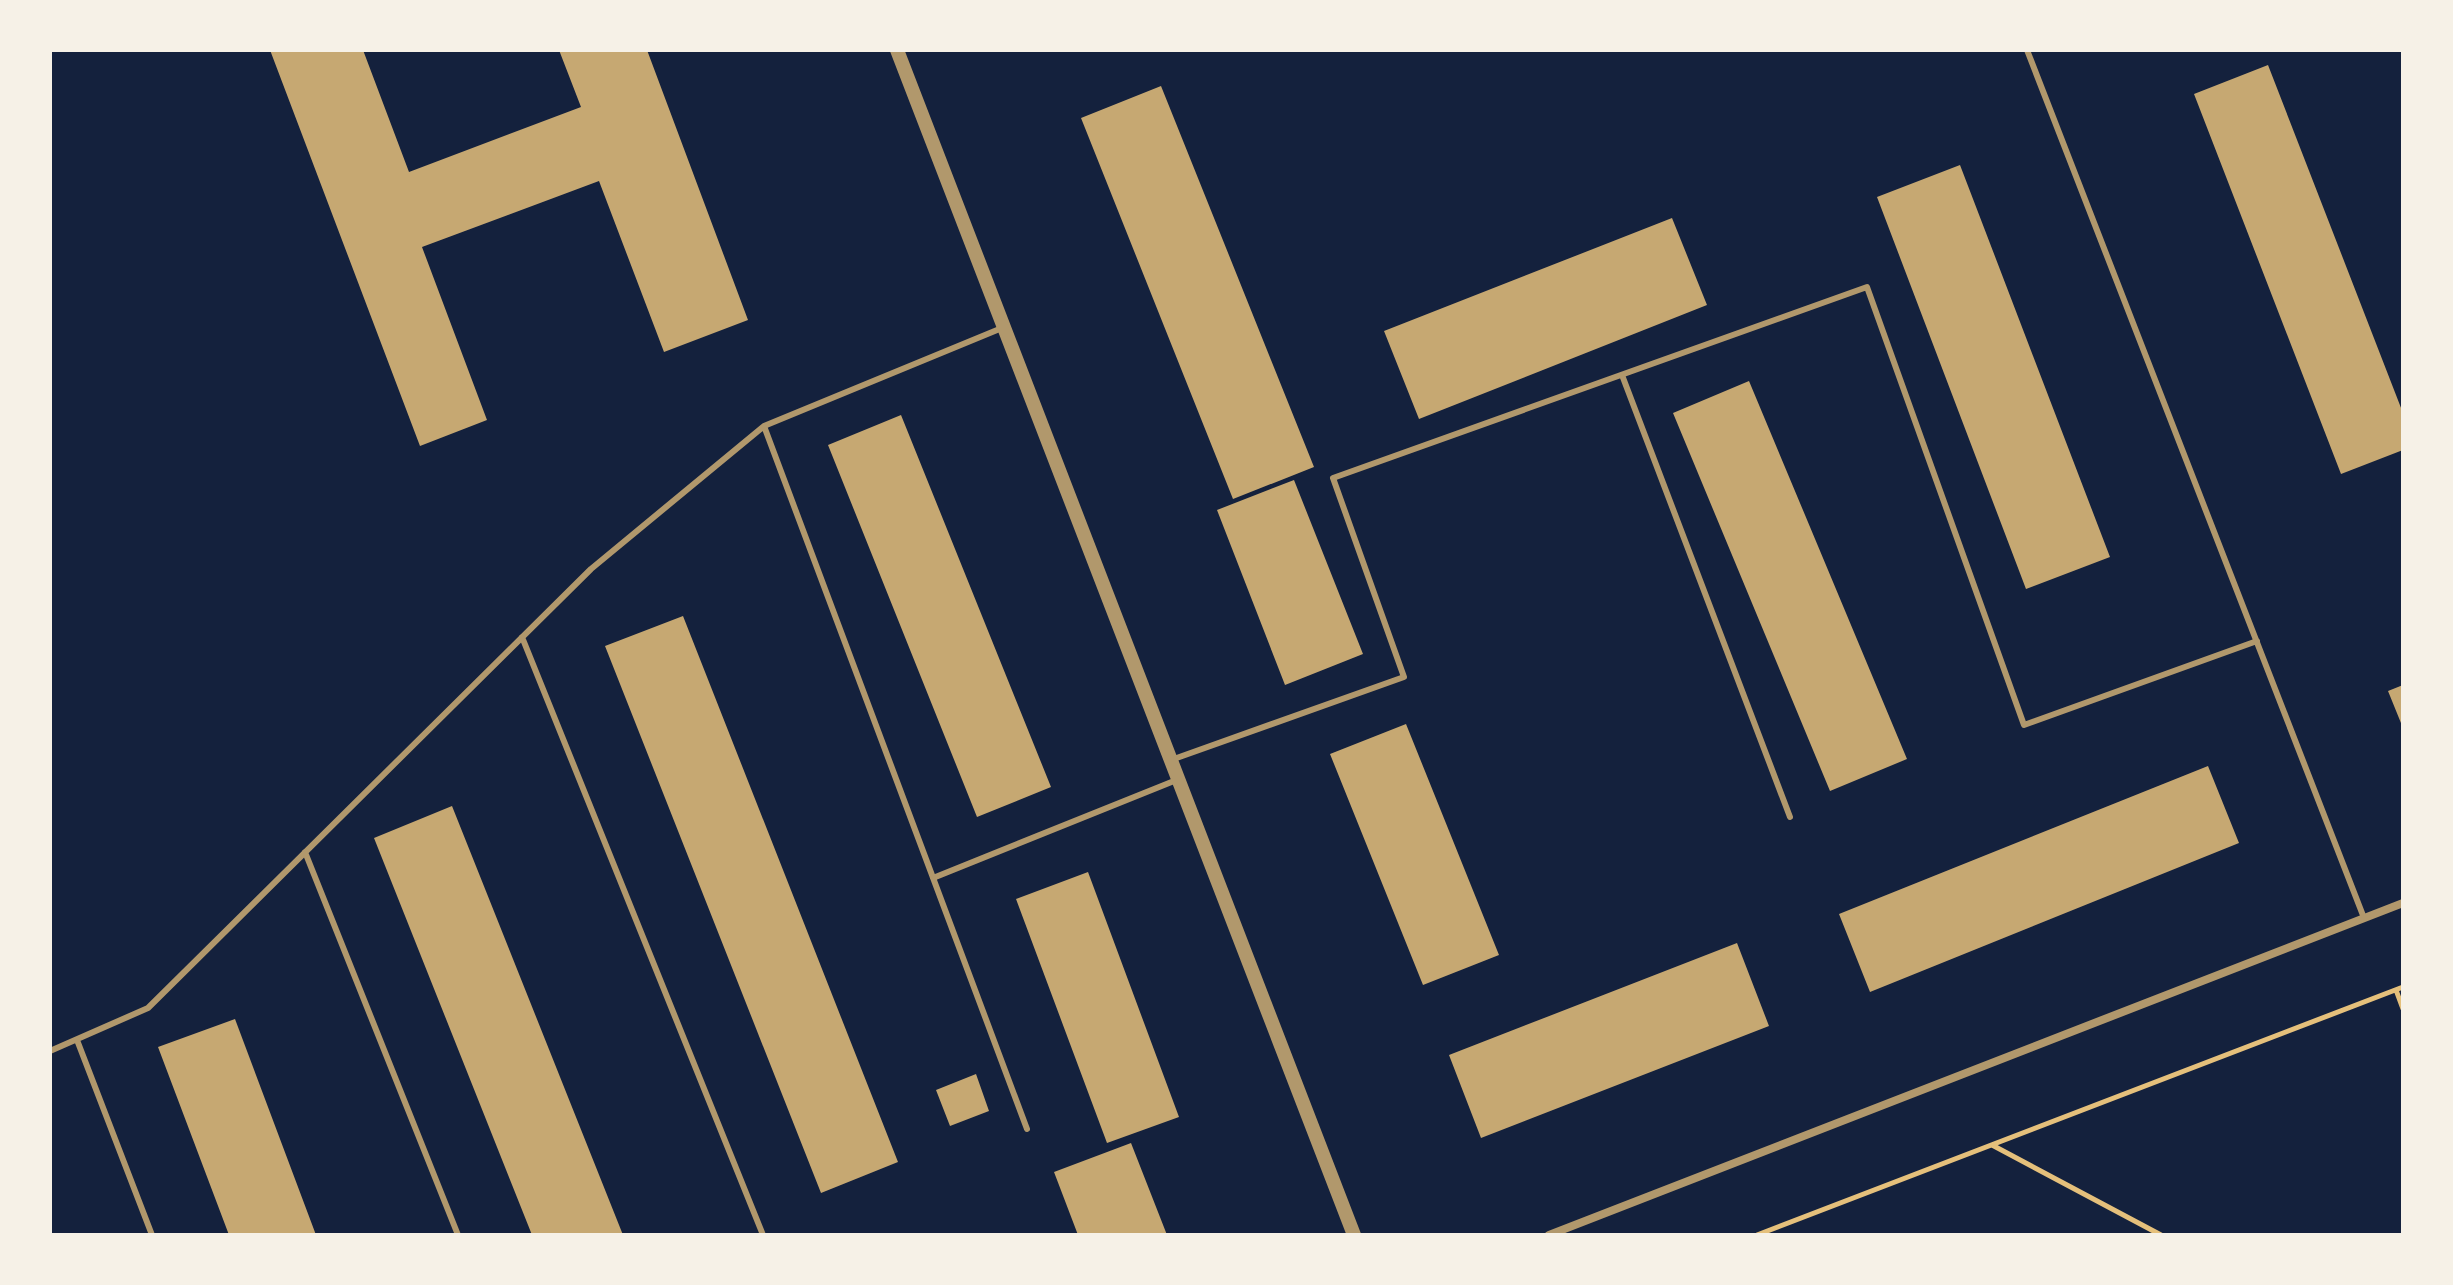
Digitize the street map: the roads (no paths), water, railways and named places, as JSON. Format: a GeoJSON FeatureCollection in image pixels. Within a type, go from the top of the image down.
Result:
{"type":"FeatureCollection","features":[{"type":"Feature","properties":{"kind":"street"},"geometry":{"type":"LineString","coordinates":[[897,50],[1354,1235]]}},
{"type":"Feature","properties":{"kind":"street"},"geometry":{"type":"LineString","coordinates":[[1549,1235],[2403,903]]}},
{"type":"Feature","properties":{"kind":"lane"},"geometry":{"type":"LineString","coordinates":[[2027,50],[2364,918]]}},
{"type":"Feature","properties":{"kind":"lane"},"geometry":{"type":"LineString","coordinates":[[1171,760],[1404,677],[1333,478],[1867,287],[2024,725],[2257,641]]}},
{"type":"Feature","properties":{"kind":"lane"},"geometry":{"type":"LineString","coordinates":[[50,1051],[148,1008],[591,569],[764,426],[1005,327]]}},
{"type":"Feature","properties":{"kind":"lane"},"geometry":{"type":"LineString","coordinates":[[1622,375],[1790,817]]}},
{"type":"Feature","properties":{"kind":"lane"},"geometry":{"type":"LineString","coordinates":[[764,426],[1027,1129]]}},
{"type":"Feature","properties":{"kind":"lane"},"geometry":{"type":"LineString","coordinates":[[522,637],[763,1235]]}},
{"type":"Feature","properties":{"kind":"lane"},"geometry":{"type":"LineString","coordinates":[[933,878],[1179,779]]}},
{"type":"Feature","properties":{"kind":"lane"},"geometry":{"type":"LineString","coordinates":[[305,852],[458,1235]]}},
{"type":"Feature","properties":{"kind":"lane"},"geometry":{"type":"LineString","coordinates":[[77,1040],[152,1235]]}}]}
